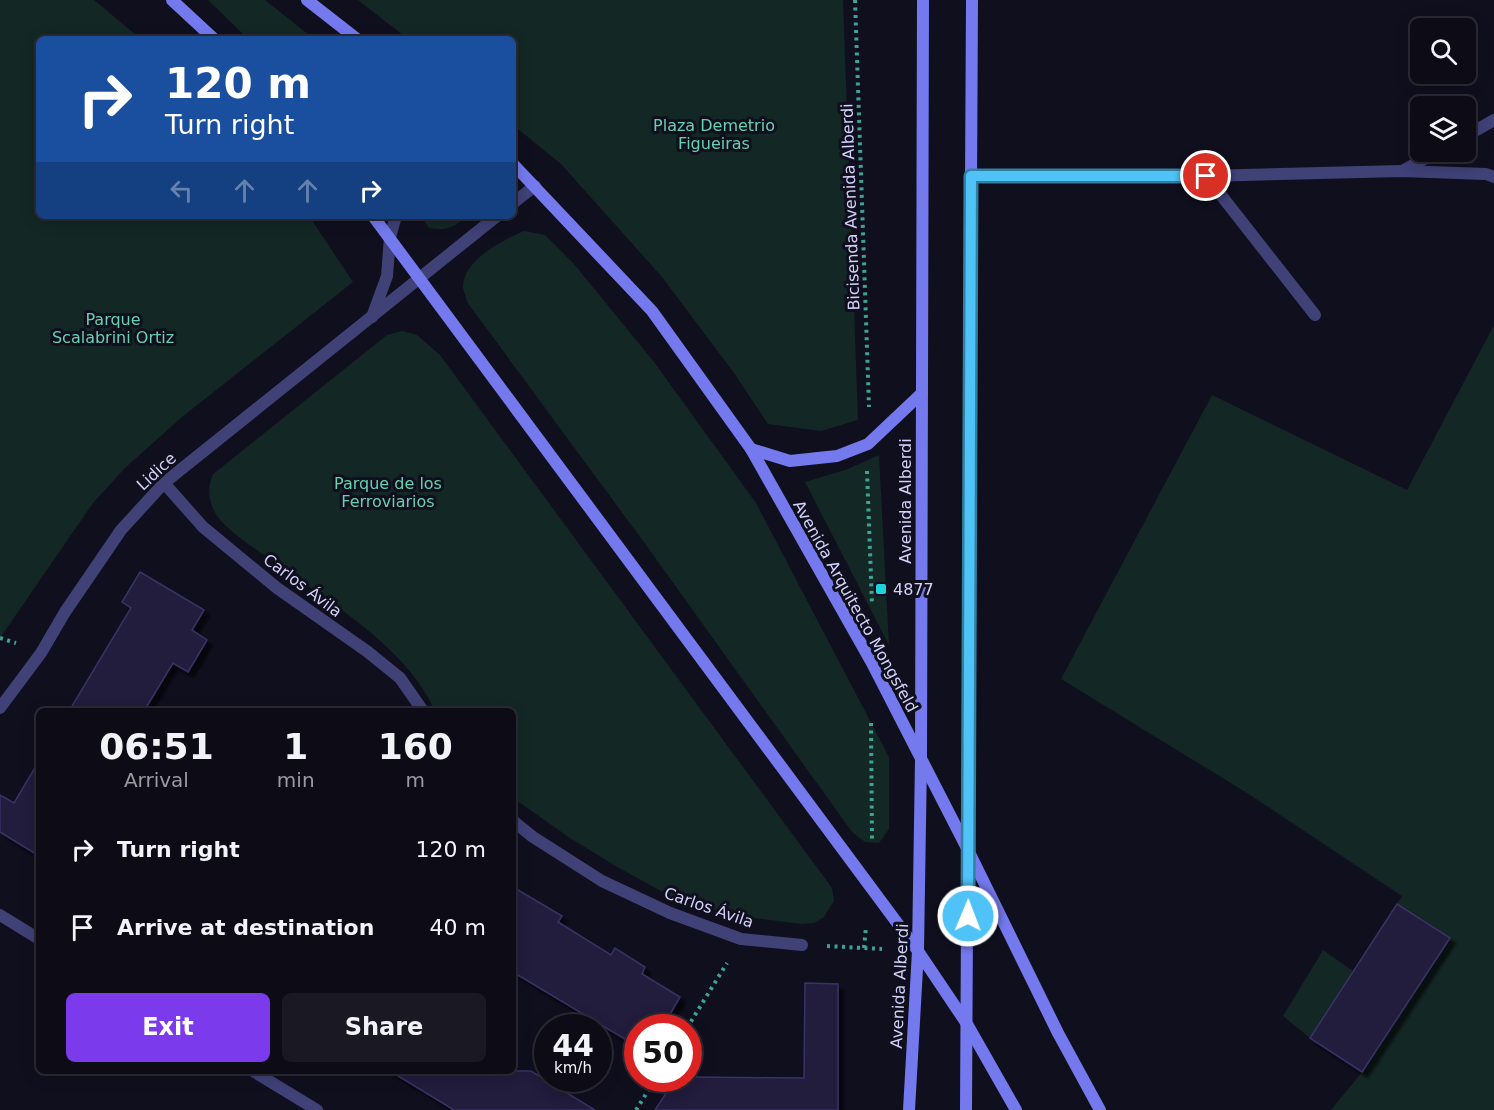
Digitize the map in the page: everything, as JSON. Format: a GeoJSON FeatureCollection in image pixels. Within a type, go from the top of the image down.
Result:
{"type":"FeatureCollection","features":[{"type":"Feature","properties":{"kind":"main road"},"geometry":{"type":"LineString","coordinates":[[172,0],[211,36]]}},
{"type":"Feature","properties":{"kind":"main road"},"geometry":{"type":"LineString","coordinates":[[307,0],[353,36]]}},
{"type":"Feature","properties":{"kind":"main road","name":"Avenida Alberdi"},"geometry":{"type":"LineString","coordinates":[[909,1110],[918,951],[921,760],[923,0]]}},
{"type":"Feature","properties":{"kind":"main road"},"geometry":{"type":"LineString","coordinates":[[966,1110],[972,0]]}},
{"type":"Feature","properties":{"kind":"main road","name":"Avenida Arquitecto Mongsfeld"},"geometry":{"type":"LineString","coordinates":[[516,168],[652,311],[751,449],[872,663],[1058,1033],[1100,1110]]}},
{"type":"Feature","properties":{"kind":"main road"},"geometry":{"type":"LineString","coordinates":[[375,219],[918,951],[967,1024],[1016,1110]]}},
{"type":"Feature","properties":{"kind":"main road"},"geometry":{"type":"LineString","coordinates":[[751,449],[790,461],[837,456],[868,444],[922,393]]}},
{"type":"Feature","properties":{"kind":"street"},"geometry":{"type":"LineString","coordinates":[[1476,130],[1494,120]]}},
{"type":"Feature","properties":{"kind":"street"},"geometry":{"type":"LineString","coordinates":[[1401,171],[1418,162]]}},
{"type":"Feature","properties":{"kind":"street"},"geometry":{"type":"LineString","coordinates":[[971,176],[1206,176],[1401,171],[1486,174],[1494,177]]}},
{"type":"Feature","properties":{"kind":"street"},"geometry":{"type":"LineString","coordinates":[[1206,176],[1315,315]]}},
{"type":"Feature","properties":{"kind":"street"},"geometry":{"type":"LineString","coordinates":[[516,201],[535,186]]}},
{"type":"Feature","properties":{"kind":"street"},"geometry":{"type":"LineString","coordinates":[[371,318],[387,276],[390,237],[395,219]]}},
{"type":"Feature","properties":{"kind":"street","name":"Lidice"},"geometry":{"type":"LineString","coordinates":[[0,708],[5,695],[41,652],[65,612],[121,530],[164,483],[493,219]]}},
{"type":"Feature","properties":{"kind":"street","name":"Carlos Ávila"},"geometry":{"type":"LineString","coordinates":[[164,483],[203,527],[277,588],[368,652],[400,678],[421,708]]}},
{"type":"Feature","properties":{"kind":"street","name":"Carlos Ávila"},"geometry":{"type":"LineString","coordinates":[[516,823],[533,837],[602,881],[670,913],[741,939],[802,945]]}},
{"type":"Feature","properties":{"kind":"street"},"geometry":{"type":"LineString","coordinates":[[0,915],[36,937]]}},
{"type":"Feature","properties":{"kind":"street"},"geometry":{"type":"LineString","coordinates":[[258,1074],[317,1110]]}},
{"type":"Feature","properties":{"kind":"path","name":"Bicisenda Avenida Alberdi"},"geometry":{"type":"LineString","coordinates":[[855,0],[870,413]]}},
{"type":"Feature","properties":{"kind":"path"},"geometry":{"type":"LineString","coordinates":[[867,466],[872,608]]}},
{"type":"Feature","properties":{"kind":"path"},"geometry":{"type":"LineString","coordinates":[[872,734],[872,835]]}},
{"type":"Feature","properties":{"kind":"path"},"geometry":{"type":"LineString","coordinates":[[695,1014],[741,939]]}},
{"type":"Feature","properties":{"kind":"path"},"geometry":{"type":"LineString","coordinates":[[802,945],[918,951]]}},
{"type":"Feature","properties":{"kind":"path"},"geometry":{"type":"LineString","coordinates":[[636,1110],[647,1092]]}},
{"type":"Feature","properties":{"kind":"green space","name":"Parque Scalabrini Ortiz"},"geometry":{"type":"Polygon","coordinates":[[[0,0],[94,0],[137,36],[36,36],[36,219],[311,219],[353,282],[182,417],[125,468],[93,503],[0,638],[0,0]]]}},
{"type":"Feature","properties":{"kind":"green space"},"geometry":{"type":"Polygon","coordinates":[[[208,0],[265,0],[310,36],[245,36],[208,0]]]}},
{"type":"Feature","properties":{"kind":"green space","name":"Plaza Demetrio Figueiras"},"geometry":{"type":"Polygon","coordinates":[[[358,0],[843,0],[858,420],[821,431],[768,424],[734,373],[662,277],[561,164],[516,127],[516,36],[404,36],[358,0]]]}},
{"type":"Feature","properties":{"kind":"green space"},"geometry":{"type":"Polygon","coordinates":[[[423,219],[463,219],[449,228],[429,228],[423,219]]]}},
{"type":"Feature","properties":{"kind":"green space"},"geometry":{"type":"Polygon","coordinates":[[[524,231],[545,235],[574,264],[654,362],[756,503],[889,757],[889,829],[879,843],[865,842],[852,832],[646,545],[467,302],[463,288],[464,278],[476,260],[485,252],[524,231]]]}},
{"type":"Feature","properties":{"kind":"green space"},"geometry":{"type":"Polygon","coordinates":[[[1494,325],[1494,1110],[1331,1110],[1362,1072],[1310,1038],[1283,1016],[1323,950],[1353,971],[1402,896],[1247,793],[1061,679],[1212,395],[1407,490],[1494,325]]]}},
{"type":"Feature","properties":{"kind":"green space","name":"Parque de los Ferroviarios"},"geometry":{"type":"Polygon","coordinates":[[[402,331],[417,335],[440,355],[832,888],[834,901],[824,917],[814,923],[801,924],[746,917],[679,901],[570,838],[516,800],[516,708],[433,708],[422,688],[405,666],[364,627],[239,537],[217,516],[209,493],[213,474],[387,335],[402,331]]]}},
{"type":"Feature","properties":{"kind":"green space"},"geometry":{"type":"Polygon","coordinates":[[[879,455],[889,645],[805,482],[848,469],[879,455]]]}},
{"type":"Feature","properties":{"kind":"building"},"geometry":{"type":"Polygon","coordinates":[[[140,572],[204,610],[192,630],[207,640],[188,672],[173,663],[146,708],[71,708],[131,608],[122,602],[140,572]]]}},
{"type":"Feature","properties":{"kind":"building"},"geometry":{"type":"Polygon","coordinates":[[[36,766],[36,854],[0,832],[0,795],[14,803],[36,766]]]}},
{"type":"Feature","properties":{"kind":"building"},"geometry":{"type":"Polygon","coordinates":[[[516,889],[562,916],[558,922],[611,955],[615,948],[645,967],[642,974],[680,997],[670,1014],[624,1014],[624,1039],[612,1031],[612,1014],[583,1014],[516,974],[516,889]]]}},
{"type":"Feature","properties":{"kind":"building"},"geometry":{"type":"Polygon","coordinates":[[[1397,904],[1450,938],[1362,1072],[1310,1038],[1397,904]]]}},
{"type":"Feature","properties":{"kind":"building"},"geometry":{"type":"Polygon","coordinates":[[[805,983],[838,984],[838,1110],[655,1110],[667,1092],[702,1092],[702,1077],[804,1078],[805,983]]]}},
{"type":"Feature","properties":{"kind":"building"},"geometry":{"type":"Polygon","coordinates":[[[516,1071],[531,1071],[534,1073],[534,1092],[565,1092],[595,1110],[454,1110],[395,1074],[516,1074],[516,1071]]]}},
{"type":"Feature","properties":{"kind":"place","name":"4877"},"geometry":{"type":"Point","coordinates":[881,589]}},
{"type":"Feature","properties":{"kind":"route"},"geometry":{"type":"LineString","coordinates":[[968,916],[971,176],[1206,176]]}}]}
